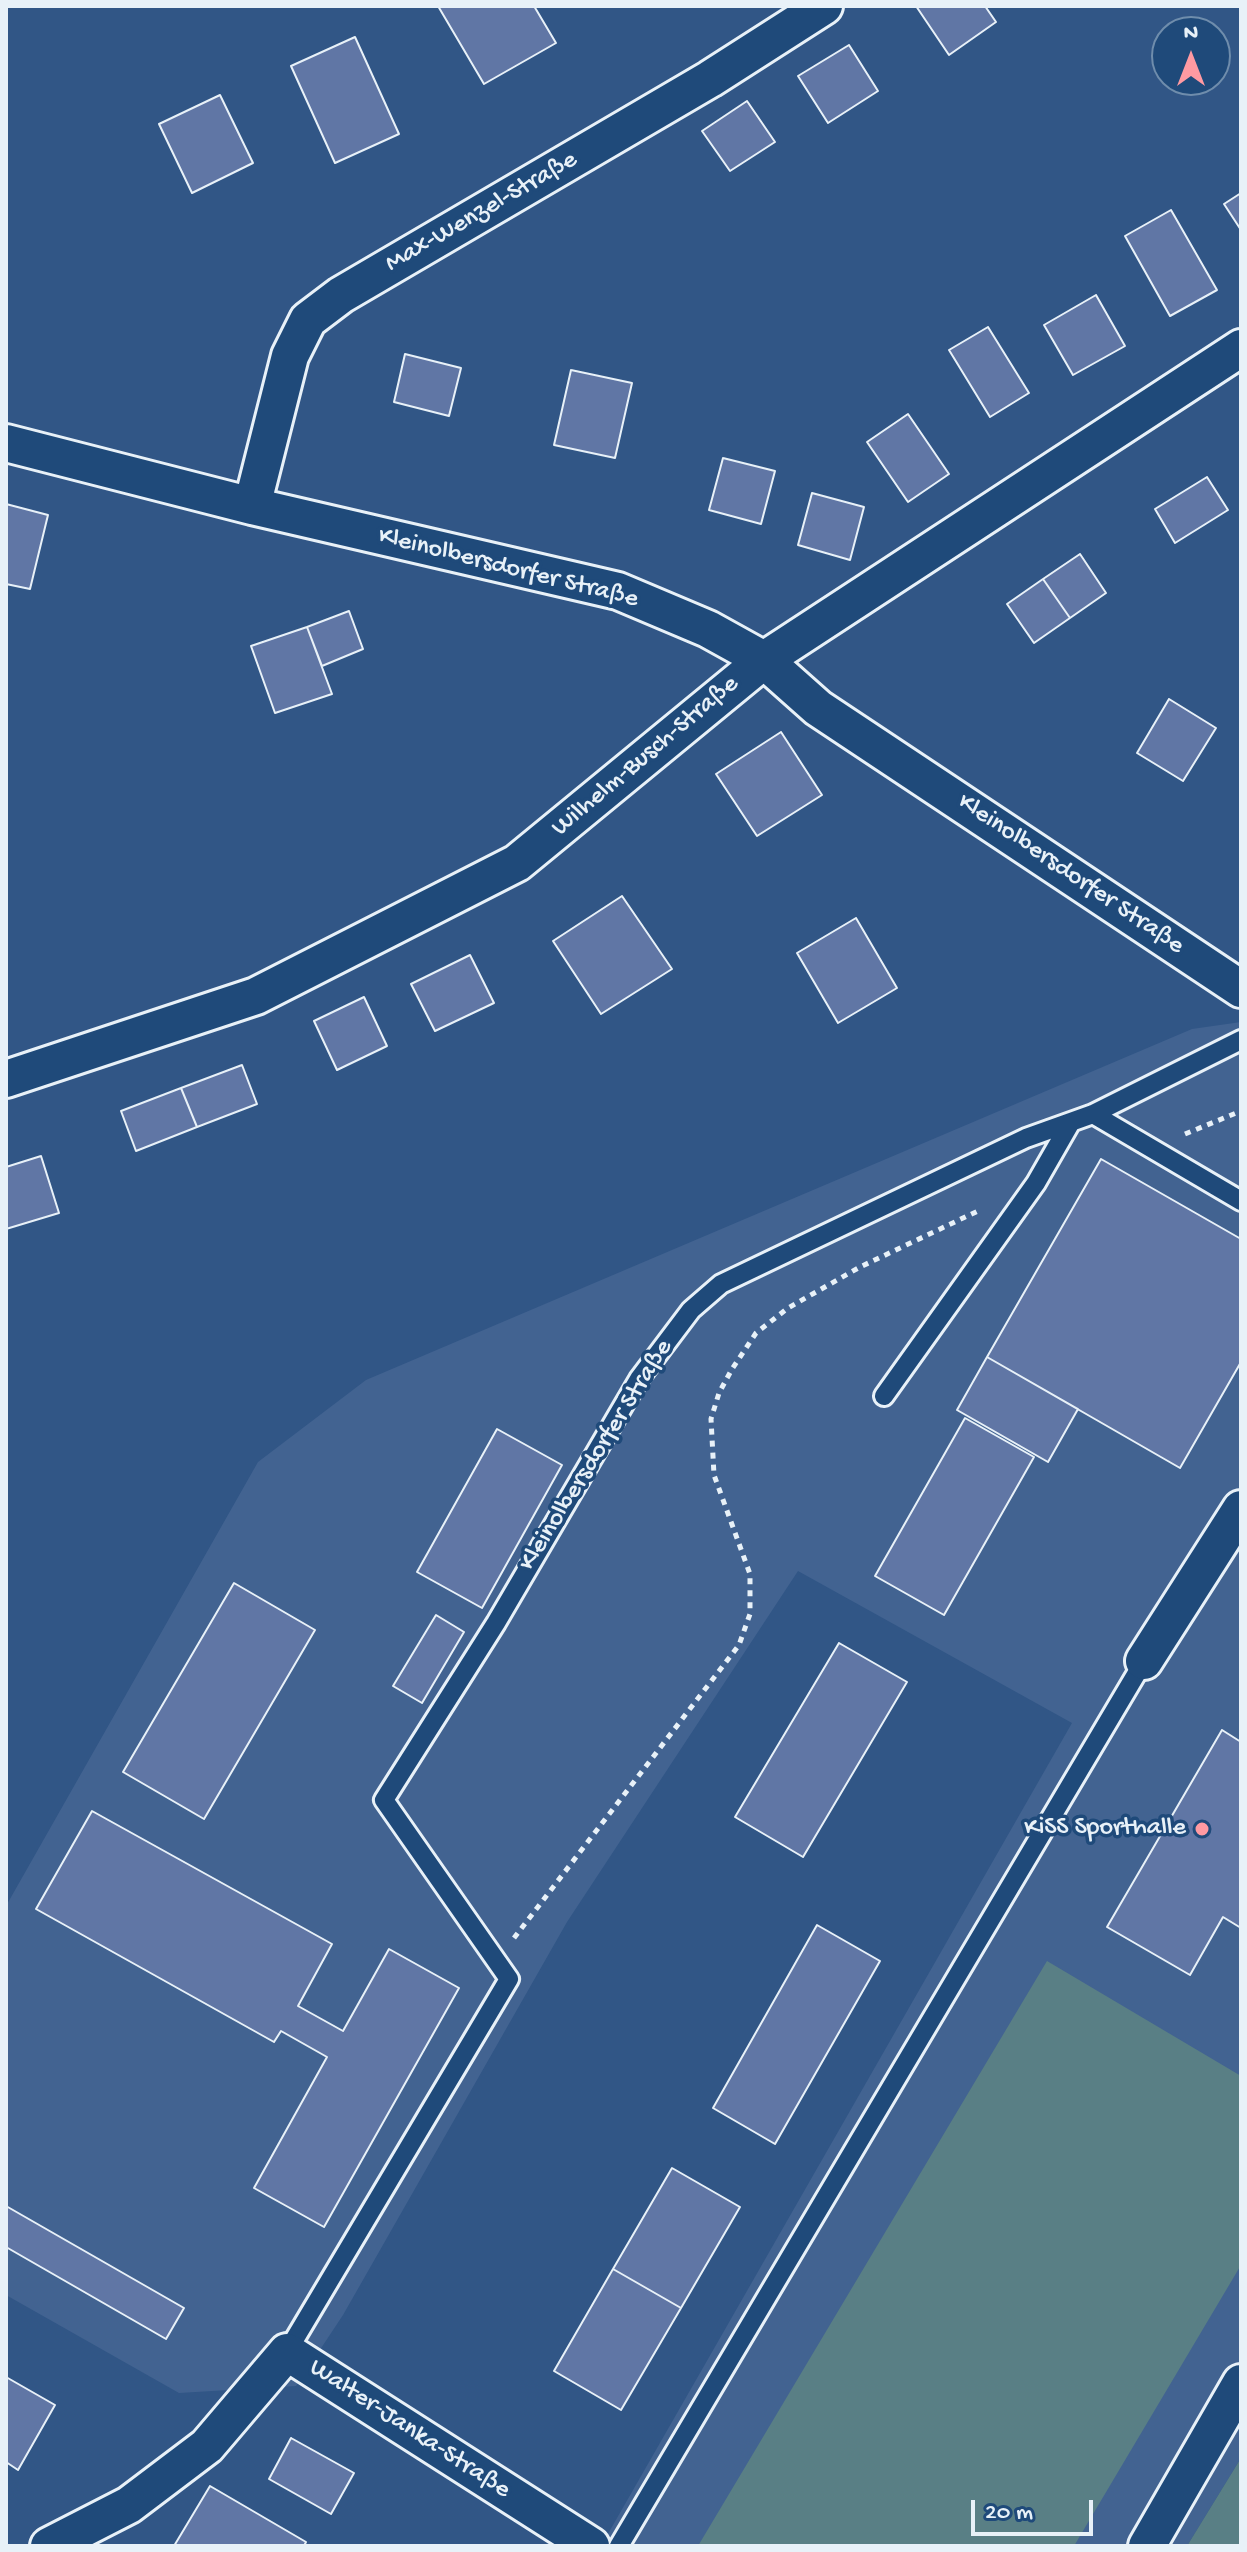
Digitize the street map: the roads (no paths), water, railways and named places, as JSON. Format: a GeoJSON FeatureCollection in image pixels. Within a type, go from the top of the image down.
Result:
{"type":"FeatureCollection","features":[{"type":"Feature","properties":{"kind":"street","name":"Max-Wenzel-Straße"},"geometry":{"type":"LineString","coordinates":[[252,506],[290,356],[308,320],[341,295],[710,79],[824,6]]}},
{"type":"Feature","properties":{"kind":"street","name":"Wilhelm-Busch-Straße"},"geometry":{"type":"LineString","coordinates":[[6,1079],[256,996],[517,863],[764,660],[1241,348]]}},
{"type":"Feature","properties":{"kind":"street","name":"Kleinolbersdorfer Straße"},"geometry":{"type":"LineString","coordinates":[[6,443],[252,506],[618,591],[708,629],[764,660],[818,708],[1241,989]]}},
{"type":"Feature","properties":{"kind":"street"},"geometry":{"type":"LineString","coordinates":[[1144,1661],[1241,1509]]}},
{"type":"Feature","properties":{"kind":"street","name":"Walter-Janka-Straße"},"geometry":{"type":"LineString","coordinates":[[49,2546],[129,2505],[207,2446],[287,2352],[591,2546]]}},
{"type":"Feature","properties":{"kind":"street"},"geometry":{"type":"LineString","coordinates":[[1147,2546],[1241,2383]]}},
{"type":"Feature","properties":{"kind":"lane","name":"Kleinolbersdorfer Straße"},"geometry":{"type":"LineString","coordinates":[[287,2352],[509,1979],[384,1800],[496,1623],[639,1379],[691,1310],[721,1284],[1026,1138],[1093,1114],[1241,1040]]}},
{"type":"Feature","properties":{"kind":"lane"},"geometry":{"type":"LineString","coordinates":[[1093,1114],[1241,1201]]}},
{"type":"Feature","properties":{"kind":"lane"},"geometry":{"type":"LineString","coordinates":[[884,1396],[1036,1183],[1071,1122]]}},
{"type":"Feature","properties":{"kind":"lane"},"geometry":{"type":"LineString","coordinates":[[619,2546],[1144,1661]]}},
{"type":"Feature","properties":{"kind":"place","name":"KiSS Sporthalle"},"geometry":{"type":"Point","coordinates":[1202,1829]}}]}
